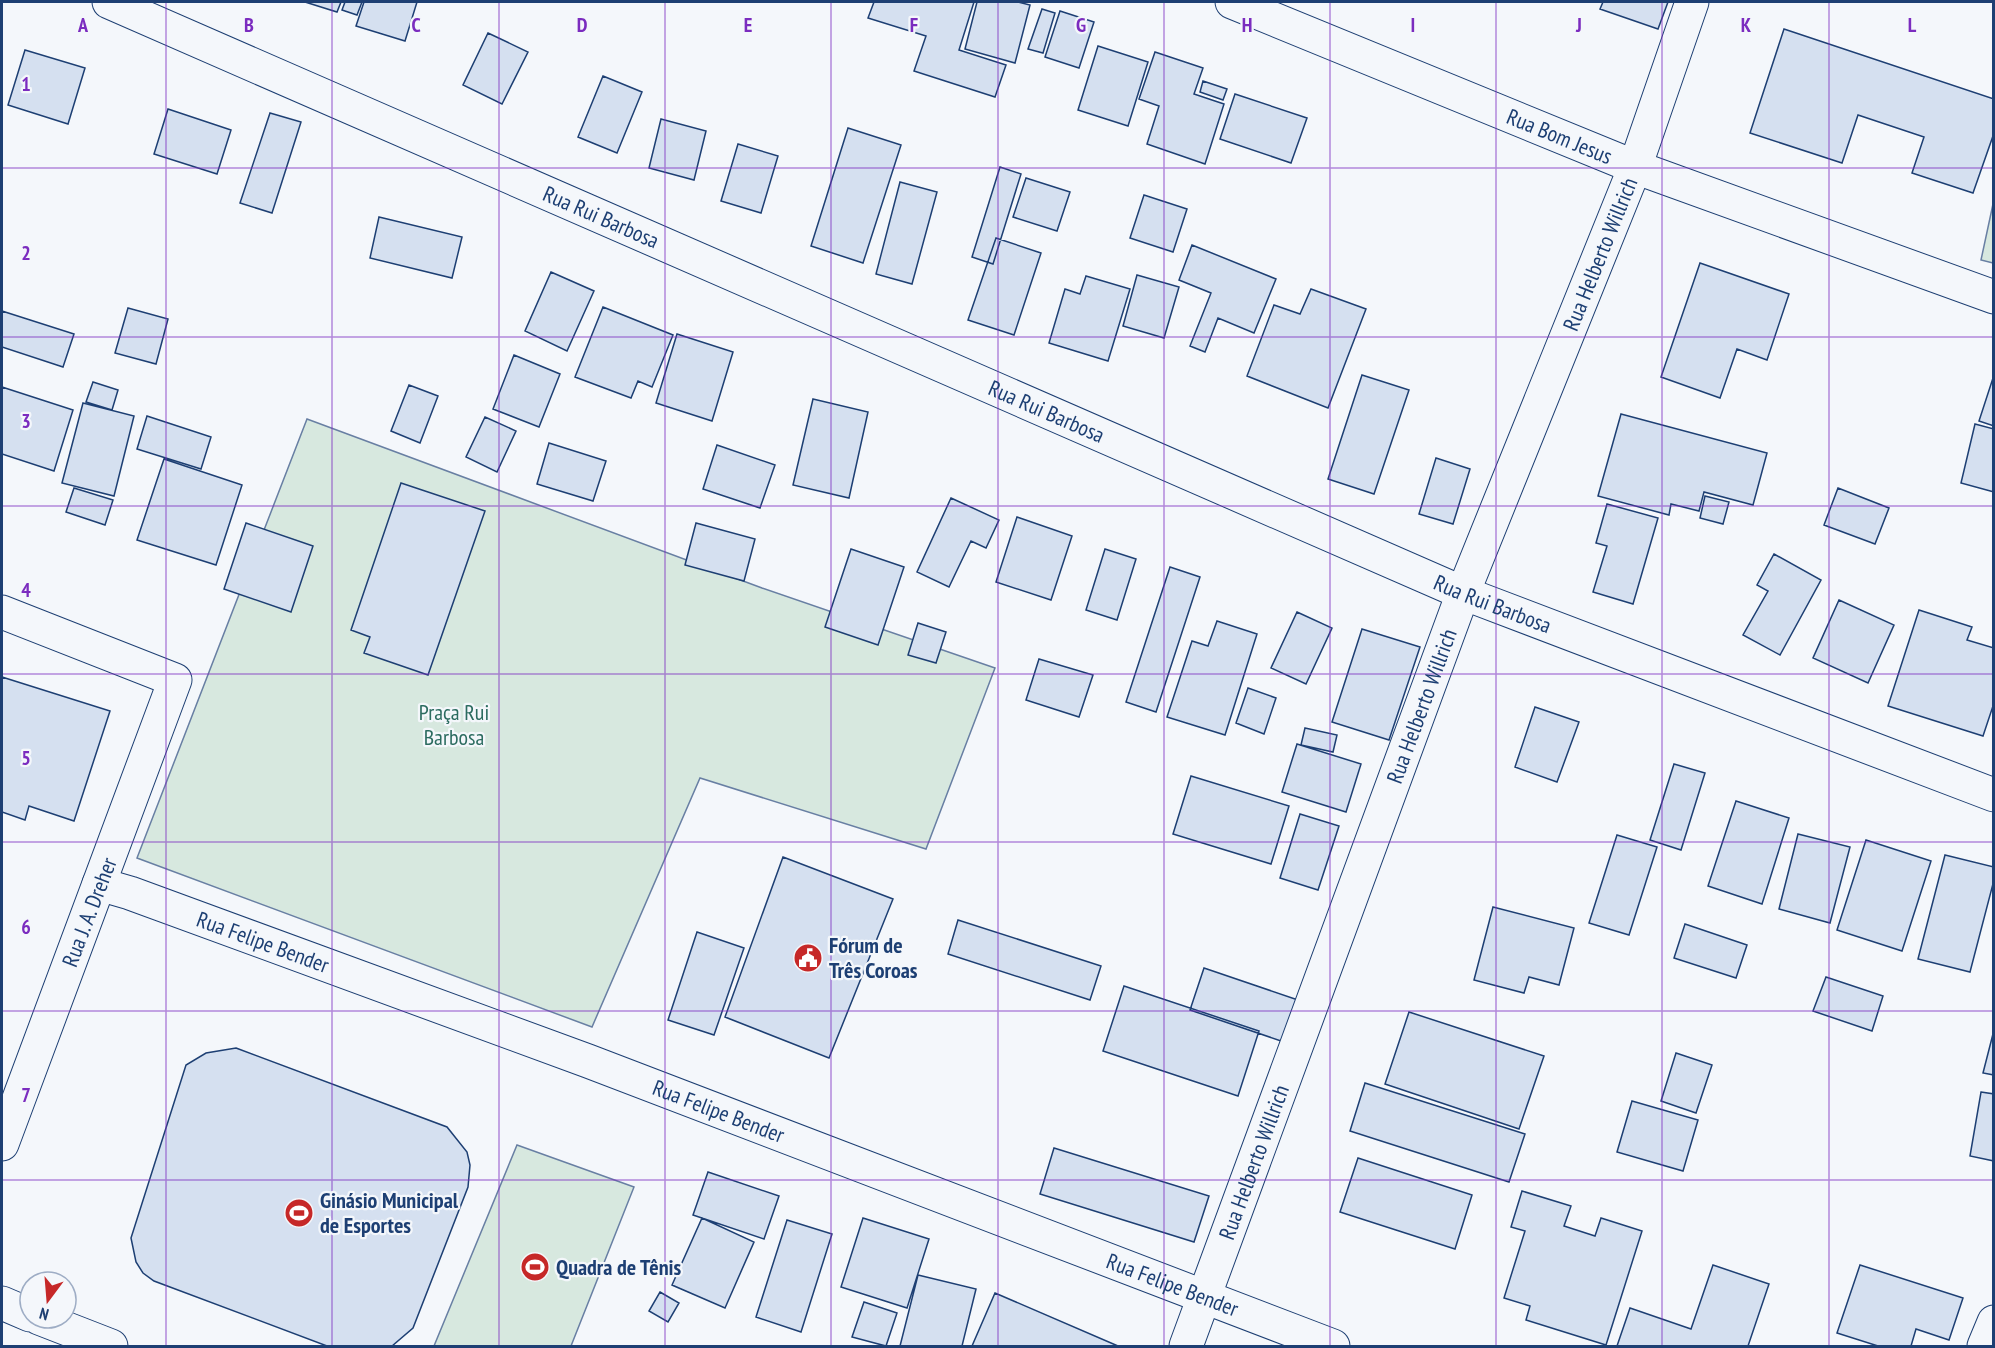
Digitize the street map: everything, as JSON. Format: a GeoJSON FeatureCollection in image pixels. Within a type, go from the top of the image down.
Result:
{"type":"FeatureCollection","features":[{"type":"Feature","properties":{"kind":"street","name":"Rua Rui Barbosa"},"geometry":{"type":"LineString","coordinates":[[109,2],[1463,593],[1994,795]]}},
{"type":"Feature","properties":{"kind":"street","name":"Rua Bom Jesus"},"geometry":{"type":"LineString","coordinates":[[1232,2],[1635,167],[1994,297]]}},
{"type":"Feature","properties":{"kind":"street","name":"Rua Helberto Willrich"},"geometry":{"type":"LineString","coordinates":[[1186,1347],[1463,593],[1635,167],[1692,2]]}},
{"type":"Feature","properties":{"kind":"street","name":"Rua J. A. Dreher"},"geometry":{"type":"LineString","coordinates":[[2,612],[175,680],[2,1144]]}},
{"type":"Feature","properties":{"kind":"street","name":"Rua Felipe Bender"},"geometry":{"type":"LineString","coordinates":[[99,884],[130,892],[588,1061],[1334,1347]]}},
{"type":"Feature","properties":{"kind":"street"},"geometry":{"type":"LineString","coordinates":[[2,1304],[18,1310]]}},
{"type":"Feature","properties":{"kind":"street"},"geometry":{"type":"LineString","coordinates":[[1984,1347],[1994,1323]]}},
{"type":"Feature","properties":{"kind":"street"},"geometry":{"type":"LineString","coordinates":[[69,1330],[111,1347]]}},
{"type":"Feature","properties":{"kind":"green space"},"geometry":{"type":"Polygon","coordinates":[[[1993,204],[1994,263],[1981,260],[1993,204]]]}},
{"type":"Feature","properties":{"kind":"green space","name":"Praça Rui Barbosa"},"geometry":{"type":"Polygon","coordinates":[[[307,419],[762,588],[995,668],[926,849],[700,778],[592,1027],[137,858],[307,419]]]}},
{"type":"Feature","properties":{"kind":"green space","name":"Quadra de Tênis"},"geometry":{"type":"Polygon","coordinates":[[[517,1145],[634,1187],[571,1346],[434,1346],[517,1145]]]}},
{"type":"Feature","properties":{"kind":"building"},"geometry":{"type":"Polygon","coordinates":[[[305,2],[341,2],[337,12],[305,2]]]}},
{"type":"Feature","properties":{"kind":"building"},"geometry":{"type":"Polygon","coordinates":[[[345,2],[362,2],[357,15],[342,10],[345,2]]]}},
{"type":"Feature","properties":{"kind":"building"},"geometry":{"type":"Polygon","coordinates":[[[364,2],[417,2],[405,41],[356,26],[364,2]]]}},
{"type":"Feature","properties":{"kind":"building"},"geometry":{"type":"Polygon","coordinates":[[[874,2],[974,2],[959,50],[1006,65],[995,97],[914,71],[926,36],[868,18],[874,2]]]}},
{"type":"Feature","properties":{"kind":"building"},"geometry":{"type":"Polygon","coordinates":[[[977,2],[1018,2],[1030,5],[1015,63],[965,49],[977,2]]]}},
{"type":"Feature","properties":{"kind":"building"},"geometry":{"type":"Polygon","coordinates":[[[1603,2],[1668,2],[1658,29],[1600,9],[1603,2]]]}},
{"type":"Feature","properties":{"kind":"building"},"geometry":{"type":"Polygon","coordinates":[[[1042,9],[1055,13],[1043,53],[1028,49],[1042,9]]]}},
{"type":"Feature","properties":{"kind":"building"},"geometry":{"type":"Polygon","coordinates":[[[1060,11],[1094,22],[1079,68],[1045,57],[1060,11]]]}},
{"type":"Feature","properties":{"kind":"building"},"geometry":{"type":"Polygon","coordinates":[[[1784,29],[1994,99],[1994,133],[1973,193],[1912,173],[1924,137],[1858,115],[1842,163],[1750,133],[1784,29]]]}},
{"type":"Feature","properties":{"kind":"building"},"geometry":{"type":"Polygon","coordinates":[[[488,33],[528,52],[502,104],[463,85],[488,33]]]}},
{"type":"Feature","properties":{"kind":"building"},"geometry":{"type":"Polygon","coordinates":[[[1098,46],[1148,62],[1128,126],[1078,110],[1098,46]]]}},
{"type":"Feature","properties":{"kind":"building"},"geometry":{"type":"Polygon","coordinates":[[[25,50],[85,68],[68,124],[8,105],[25,50]]]}},
{"type":"Feature","properties":{"kind":"building"},"geometry":{"type":"Polygon","coordinates":[[[1155,52],[1203,68],[1194,94],[1224,104],[1205,164],[1147,144],[1159,106],[1139,99],[1155,52]]]}},
{"type":"Feature","properties":{"kind":"building"},"geometry":{"type":"Polygon","coordinates":[[[603,76],[642,92],[617,153],[578,137],[603,76]]]}},
{"type":"Feature","properties":{"kind":"building"},"geometry":{"type":"Polygon","coordinates":[[[1203,81],[1227,89],[1223,100],[1200,92],[1203,81]]]}},
{"type":"Feature","properties":{"kind":"building"},"geometry":{"type":"Polygon","coordinates":[[[1235,94],[1307,118],[1291,163],[1220,139],[1235,94]]]}},
{"type":"Feature","properties":{"kind":"building"},"geometry":{"type":"Polygon","coordinates":[[[168,109],[231,130],[217,174],[154,154],[168,109]]]}},
{"type":"Feature","properties":{"kind":"building"},"geometry":{"type":"Polygon","coordinates":[[[270,113],[301,122],[272,213],[240,203],[270,113]]]}},
{"type":"Feature","properties":{"kind":"building"},"geometry":{"type":"Polygon","coordinates":[[[661,119],[706,131],[694,180],[649,168],[661,119]]]}},
{"type":"Feature","properties":{"kind":"building"},"geometry":{"type":"Polygon","coordinates":[[[848,128],[901,145],[863,263],[811,246],[848,128]]]}},
{"type":"Feature","properties":{"kind":"building"},"geometry":{"type":"Polygon","coordinates":[[[738,144],[778,156],[761,213],[721,201],[738,144]]]}},
{"type":"Feature","properties":{"kind":"building"},"geometry":{"type":"Polygon","coordinates":[[[1000,167],[1021,174],[993,264],[972,257],[1000,167]]]}},
{"type":"Feature","properties":{"kind":"building"},"geometry":{"type":"Polygon","coordinates":[[[1026,178],[1070,192],[1057,231],[1013,217],[1026,178]]]}},
{"type":"Feature","properties":{"kind":"building"},"geometry":{"type":"Polygon","coordinates":[[[900,182],[937,192],[912,284],[876,274],[900,182]]]}},
{"type":"Feature","properties":{"kind":"building"},"geometry":{"type":"Polygon","coordinates":[[[1144,195],[1187,209],[1173,252],[1130,238],[1144,195]]]}},
{"type":"Feature","properties":{"kind":"building"},"geometry":{"type":"Polygon","coordinates":[[[379,217],[462,237],[452,278],[370,258],[379,217]]]}},
{"type":"Feature","properties":{"kind":"building"},"geometry":{"type":"Polygon","coordinates":[[[996,238],[1041,253],[1014,335],[968,320],[996,238]]]}},
{"type":"Feature","properties":{"kind":"building"},"geometry":{"type":"Polygon","coordinates":[[[1192,245],[1276,279],[1254,333],[1218,318],[1205,352],[1190,346],[1211,293],[1179,280],[1192,245]]]}},
{"type":"Feature","properties":{"kind":"building"},"geometry":{"type":"Polygon","coordinates":[[[1700,263],[1789,294],[1767,360],[1737,349],[1720,398],[1661,377],[1700,263]]]}},
{"type":"Feature","properties":{"kind":"building"},"geometry":{"type":"Polygon","coordinates":[[[551,272],[594,291],[567,351],[525,331],[551,272]]]}},
{"type":"Feature","properties":{"kind":"building"},"geometry":{"type":"Polygon","coordinates":[[[1137,275],[1179,287],[1164,338],[1123,326],[1137,275]]]}},
{"type":"Feature","properties":{"kind":"building"},"geometry":{"type":"Polygon","coordinates":[[[1086,276],[1130,289],[1108,361],[1049,343],[1065,289],[1080,294],[1086,276]]]}},
{"type":"Feature","properties":{"kind":"building"},"geometry":{"type":"Polygon","coordinates":[[[1311,289],[1366,309],[1328,408],[1247,376],[1274,305],[1300,314],[1311,289]]]}},
{"type":"Feature","properties":{"kind":"building"},"geometry":{"type":"Polygon","coordinates":[[[603,307],[673,335],[652,387],[638,381],[631,398],[575,377],[603,307]]]}},
{"type":"Feature","properties":{"kind":"building"},"geometry":{"type":"Polygon","coordinates":[[[128,308],[168,319],[156,364],[115,353],[128,308]]]}},
{"type":"Feature","properties":{"kind":"building"},"geometry":{"type":"Polygon","coordinates":[[[2,311],[74,334],[63,367],[2,347],[2,311]]]}},
{"type":"Feature","properties":{"kind":"building"},"geometry":{"type":"Polygon","coordinates":[[[677,334],[733,352],[712,421],[656,403],[677,334]]]}},
{"type":"Feature","properties":{"kind":"building"},"geometry":{"type":"Polygon","coordinates":[[[514,355],[560,374],[539,427],[493,409],[514,355]]]}},
{"type":"Feature","properties":{"kind":"building"},"geometry":{"type":"Polygon","coordinates":[[[1362,375],[1409,390],[1374,494],[1328,479],[1362,375]]]}},
{"type":"Feature","properties":{"kind":"building"},"geometry":{"type":"Polygon","coordinates":[[[1994,378],[1994,426],[1979,421],[1994,378]]]}},
{"type":"Feature","properties":{"kind":"building"},"geometry":{"type":"Polygon","coordinates":[[[93,382],[118,390],[112,410],[86,402],[93,382]]]}},
{"type":"Feature","properties":{"kind":"building"},"geometry":{"type":"Polygon","coordinates":[[[409,385],[438,396],[420,443],[391,431],[409,385]]]}},
{"type":"Feature","properties":{"kind":"building"},"geometry":{"type":"Polygon","coordinates":[[[2,387],[73,410],[54,471],[2,454],[2,387]]]}},
{"type":"Feature","properties":{"kind":"building"},"geometry":{"type":"Polygon","coordinates":[[[813,399],[868,412],[849,498],[793,485],[813,399]]]}},
{"type":"Feature","properties":{"kind":"building"},"geometry":{"type":"Polygon","coordinates":[[[83,403],[134,416],[114,496],[62,483],[83,403]]]}},
{"type":"Feature","properties":{"kind":"building"},"geometry":{"type":"Polygon","coordinates":[[[1621,414],[1767,453],[1753,505],[1704,492],[1699,511],[1671,504],[1669,515],[1598,496],[1621,414]]]}},
{"type":"Feature","properties":{"kind":"building"},"geometry":{"type":"Polygon","coordinates":[[[147,416],[211,437],[201,469],[137,449],[147,416]]]}},
{"type":"Feature","properties":{"kind":"building"},"geometry":{"type":"Polygon","coordinates":[[[485,417],[516,431],[497,472],[466,457],[485,417]]]}},
{"type":"Feature","properties":{"kind":"building"},"geometry":{"type":"Polygon","coordinates":[[[1975,424],[1994,429],[1994,492],[1961,483],[1975,424]]]}},
{"type":"Feature","properties":{"kind":"building"},"geometry":{"type":"Polygon","coordinates":[[[549,443],[606,461],[593,501],[537,484],[549,443]]]}},
{"type":"Feature","properties":{"kind":"building"},"geometry":{"type":"Polygon","coordinates":[[[717,445],[775,465],[760,508],[703,489],[717,445]]]}},
{"type":"Feature","properties":{"kind":"building"},"geometry":{"type":"Polygon","coordinates":[[[1436,458],[1470,469],[1453,524],[1419,514],[1436,458]]]}},
{"type":"Feature","properties":{"kind":"building"},"geometry":{"type":"Polygon","coordinates":[[[164,459],[242,485],[216,565],[137,540],[164,459]]]}},
{"type":"Feature","properties":{"kind":"building"},"geometry":{"type":"Polygon","coordinates":[[[401,483],[485,511],[428,675],[364,653],[370,637],[351,630],[401,483]]]}},
{"type":"Feature","properties":{"kind":"building"},"geometry":{"type":"Polygon","coordinates":[[[74,488],[113,500],[105,525],[66,512],[74,488]]]}},
{"type":"Feature","properties":{"kind":"building"},"geometry":{"type":"Polygon","coordinates":[[[1838,488],[1889,508],[1875,544],[1824,525],[1838,488]]]}},
{"type":"Feature","properties":{"kind":"building"},"geometry":{"type":"Polygon","coordinates":[[[1705,496],[1729,502],[1723,524],[1700,518],[1705,496]]]}},
{"type":"Feature","properties":{"kind":"building"},"geometry":{"type":"Polygon","coordinates":[[[951,498],[999,520],[986,548],[971,541],[949,587],[917,572],[951,498]]]}},
{"type":"Feature","properties":{"kind":"building"},"geometry":{"type":"Polygon","coordinates":[[[1607,504],[1658,518],[1633,604],[1593,592],[1607,546],[1596,543],[1607,504]]]}},
{"type":"Feature","properties":{"kind":"building"},"geometry":{"type":"Polygon","coordinates":[[[1017,517],[1072,536],[1051,600],[996,582],[1017,517]]]}},
{"type":"Feature","properties":{"kind":"building"},"geometry":{"type":"Polygon","coordinates":[[[246,523],[313,546],[291,612],[224,589],[246,523]]]}},
{"type":"Feature","properties":{"kind":"building"},"geometry":{"type":"Polygon","coordinates":[[[696,523],[755,539],[744,581],[685,565],[696,523]]]}},
{"type":"Feature","properties":{"kind":"building"},"geometry":{"type":"Polygon","coordinates":[[[851,549],[904,567],[878,645],[825,627],[851,549]]]}},
{"type":"Feature","properties":{"kind":"building"},"geometry":{"type":"Polygon","coordinates":[[[1105,549],[1136,559],[1117,620],[1086,610],[1105,549]]]}},
{"type":"Feature","properties":{"kind":"building"},"geometry":{"type":"Polygon","coordinates":[[[1774,554],[1821,580],[1780,655],[1743,635],[1768,591],[1757,585],[1774,554]]]}},
{"type":"Feature","properties":{"kind":"building"},"geometry":{"type":"Polygon","coordinates":[[[1170,567],[1200,577],[1156,712],[1126,702],[1170,567]]]}},
{"type":"Feature","properties":{"kind":"building"},"geometry":{"type":"Polygon","coordinates":[[[1839,600],[1894,625],[1868,683],[1813,658],[1839,600]]]}},
{"type":"Feature","properties":{"kind":"building"},"geometry":{"type":"Polygon","coordinates":[[[1919,610],[1972,627],[1967,640],[1994,648],[1994,703],[1983,736],[1888,706],[1919,610]]]}},
{"type":"Feature","properties":{"kind":"building"},"geometry":{"type":"Polygon","coordinates":[[[1297,612],[1332,628],[1306,684],[1271,668],[1297,612]]]}},
{"type":"Feature","properties":{"kind":"building"},"geometry":{"type":"Polygon","coordinates":[[[1217,621],[1257,634],[1225,735],[1167,717],[1192,641],[1208,646],[1217,621]]]}},
{"type":"Feature","properties":{"kind":"building"},"geometry":{"type":"Polygon","coordinates":[[[918,623],[946,632],[936,663],[908,655],[918,623]]]}},
{"type":"Feature","properties":{"kind":"building"},"geometry":{"type":"Polygon","coordinates":[[[1362,629],[1420,647],[1389,740],[1332,722],[1362,629]]]}},
{"type":"Feature","properties":{"kind":"building"},"geometry":{"type":"Polygon","coordinates":[[[1039,659],[1093,675],[1079,717],[1026,700],[1039,659]]]}},
{"type":"Feature","properties":{"kind":"building"},"geometry":{"type":"Polygon","coordinates":[[[2,677],[110,711],[74,821],[29,806],[25,820],[2,812],[2,677]]]}},
{"type":"Feature","properties":{"kind":"building"},"geometry":{"type":"Polygon","coordinates":[[[1248,688],[1276,698],[1264,734],[1236,723],[1248,688]]]}},
{"type":"Feature","properties":{"kind":"building"},"geometry":{"type":"Polygon","coordinates":[[[1535,707],[1579,722],[1557,782],[1515,767],[1535,707]]]}},
{"type":"Feature","properties":{"kind":"building"},"geometry":{"type":"Polygon","coordinates":[[[1305,728],[1337,735],[1333,752],[1301,745],[1305,728]]]}},
{"type":"Feature","properties":{"kind":"building"},"geometry":{"type":"Polygon","coordinates":[[[1297,744],[1361,764],[1346,812],[1282,792],[1297,744]]]}},
{"type":"Feature","properties":{"kind":"building"},"geometry":{"type":"Polygon","coordinates":[[[1674,764],[1705,773],[1681,850],[1650,840],[1674,764]]]}},
{"type":"Feature","properties":{"kind":"building"},"geometry":{"type":"Polygon","coordinates":[[[1191,776],[1289,806],[1271,864],[1173,834],[1191,776]]]}},
{"type":"Feature","properties":{"kind":"building"},"geometry":{"type":"Polygon","coordinates":[[[1736,801],[1789,818],[1762,904],[1708,886],[1736,801]]]}},
{"type":"Feature","properties":{"kind":"building"},"geometry":{"type":"Polygon","coordinates":[[[1300,814],[1339,826],[1318,890],[1280,878],[1300,814]]]}},
{"type":"Feature","properties":{"kind":"building"},"geometry":{"type":"Polygon","coordinates":[[[1798,834],[1850,847],[1830,923],[1779,909],[1798,834]]]}},
{"type":"Feature","properties":{"kind":"building"},"geometry":{"type":"Polygon","coordinates":[[[1617,835],[1657,847],[1629,935],[1589,923],[1617,835]]]}},
{"type":"Feature","properties":{"kind":"building"},"geometry":{"type":"Polygon","coordinates":[[[1866,840],[1931,861],[1902,951],[1837,930],[1866,840]]]}},
{"type":"Feature","properties":{"kind":"building"},"geometry":{"type":"Polygon","coordinates":[[[1945,855],[1994,867],[1994,880],[1970,972],[1918,959],[1945,855]]]}},
{"type":"Feature","properties":{"kind":"building","name":"Fórum de Três Coroas"},"geometry":{"type":"Polygon","coordinates":[[[783,857],[893,899],[829,1058],[725,1017],[783,857]]]}},
{"type":"Feature","properties":{"kind":"building"},"geometry":{"type":"Polygon","coordinates":[[[1493,907],[1574,928],[1559,985],[1529,977],[1524,993],[1474,980],[1493,907]]]}},
{"type":"Feature","properties":{"kind":"building"},"geometry":{"type":"Polygon","coordinates":[[[958,920],[1101,966],[1090,1000],[948,954],[958,920]]]}},
{"type":"Feature","properties":{"kind":"building"},"geometry":{"type":"Polygon","coordinates":[[[1685,924],[1747,945],[1736,978],[1674,958],[1685,924]]]}},
{"type":"Feature","properties":{"kind":"building"},"geometry":{"type":"Polygon","coordinates":[[[697,932],[744,948],[714,1035],[668,1020],[697,932]]]}},
{"type":"Feature","properties":{"kind":"building"},"geometry":{"type":"Polygon","coordinates":[[[1204,968],[1298,1000],[1284,1042],[1190,1010],[1204,968]]]}},
{"type":"Feature","properties":{"kind":"building"},"geometry":{"type":"Polygon","coordinates":[[[1826,977],[1883,996],[1872,1031],[1813,1011],[1826,977]]]}},
{"type":"Feature","properties":{"kind":"building"},"geometry":{"type":"Polygon","coordinates":[[[1124,986],[1259,1031],[1238,1096],[1103,1051],[1124,986]]]}},
{"type":"Feature","properties":{"kind":"building"},"geometry":{"type":"Polygon","coordinates":[[[1409,1012],[1544,1056],[1519,1129],[1385,1084],[1409,1012]]]}},
{"type":"Feature","properties":{"kind":"building"},"geometry":{"type":"Polygon","coordinates":[[[1994,1030],[1994,1075],[1983,1073],[1994,1030]]]}},
{"type":"Feature","properties":{"kind":"building","name":"Ginásio Municipal de Esportes"},"geometry":{"type":"Polygon","coordinates":[[[236,1048],[447,1127],[467,1152],[470,1165],[468,1187],[413,1328],[392,1346],[327,1346],[154,1281],[143,1273],[136,1262],[131,1238],[186,1065],[206,1053],[236,1048]]]}},
{"type":"Feature","properties":{"kind":"building"},"geometry":{"type":"Polygon","coordinates":[[[1676,1053],[1712,1065],[1696,1113],[1661,1101],[1676,1053]]]}},
{"type":"Feature","properties":{"kind":"building"},"geometry":{"type":"Polygon","coordinates":[[[1365,1083],[1525,1134],[1509,1182],[1350,1131],[1365,1083]]]}},
{"type":"Feature","properties":{"kind":"building"},"geometry":{"type":"Polygon","coordinates":[[[1981,1092],[1994,1094],[1994,1161],[1970,1156],[1981,1092]]]}},
{"type":"Feature","properties":{"kind":"building"},"geometry":{"type":"Polygon","coordinates":[[[1632,1101],[1698,1120],[1683,1171],[1617,1152],[1632,1101]]]}},
{"type":"Feature","properties":{"kind":"building"},"geometry":{"type":"Polygon","coordinates":[[[1054,1148],[1209,1196],[1194,1242],[1040,1194],[1054,1148]]]}},
{"type":"Feature","properties":{"kind":"building"},"geometry":{"type":"Polygon","coordinates":[[[1358,1158],[1472,1195],[1455,1249],[1340,1212],[1358,1158]]]}},
{"type":"Feature","properties":{"kind":"building"},"geometry":{"type":"Polygon","coordinates":[[[708,1172],[779,1196],[764,1239],[693,1215],[708,1172]]]}},
{"type":"Feature","properties":{"kind":"building"},"geometry":{"type":"Polygon","coordinates":[[[1522,1191],[1571,1206],[1564,1226],[1595,1236],[1601,1218],[1642,1231],[1606,1345],[1526,1320],[1530,1306],[1504,1298],[1525,1231],[1511,1227],[1522,1191]]]}},
{"type":"Feature","properties":{"kind":"building"},"geometry":{"type":"Polygon","coordinates":[[[702,1218],[754,1242],[725,1308],[672,1285],[702,1218]]]}},
{"type":"Feature","properties":{"kind":"building"},"geometry":{"type":"Polygon","coordinates":[[[863,1218],[929,1239],[907,1308],[841,1287],[863,1218]]]}},
{"type":"Feature","properties":{"kind":"building"},"geometry":{"type":"Polygon","coordinates":[[[787,1220],[832,1234],[801,1332],[756,1317],[787,1220]]]}},
{"type":"Feature","properties":{"kind":"building"},"geometry":{"type":"Polygon","coordinates":[[[1713,1265],[1769,1284],[1748,1346],[1617,1346],[1630,1308],[1691,1329],[1713,1265]]]}},
{"type":"Feature","properties":{"kind":"building"},"geometry":{"type":"Polygon","coordinates":[[[1860,1265],[1963,1298],[1949,1340],[1916,1329],[1911,1346],[1878,1346],[1837,1333],[1860,1265]]]}},
{"type":"Feature","properties":{"kind":"building"},"geometry":{"type":"Polygon","coordinates":[[[918,1275],[976,1289],[962,1346],[900,1346],[918,1275]]]}},
{"type":"Feature","properties":{"kind":"building"},"geometry":{"type":"Polygon","coordinates":[[[660,1292],[679,1303],[668,1322],[649,1311],[660,1292]]]}},
{"type":"Feature","properties":{"kind":"building"},"geometry":{"type":"Polygon","coordinates":[[[995,1293],[1118,1346],[972,1346],[995,1293]]]}},
{"type":"Feature","properties":{"kind":"building"},"geometry":{"type":"Polygon","coordinates":[[[864,1302],[897,1313],[886,1346],[852,1337],[864,1302]]]}},
{"type":"Feature","properties":{"kind":"place","name":"Fórum de Três Coroas"},"geometry":{"type":"Point","coordinates":[808,958]}},
{"type":"Feature","properties":{"kind":"place","name":"Ginásio Municipal de Esportes"},"geometry":{"type":"Point","coordinates":[299,1213]}},
{"type":"Feature","properties":{"kind":"place","name":"Quadra de Tênis"},"geometry":{"type":"Point","coordinates":[535,1267]}}]}
